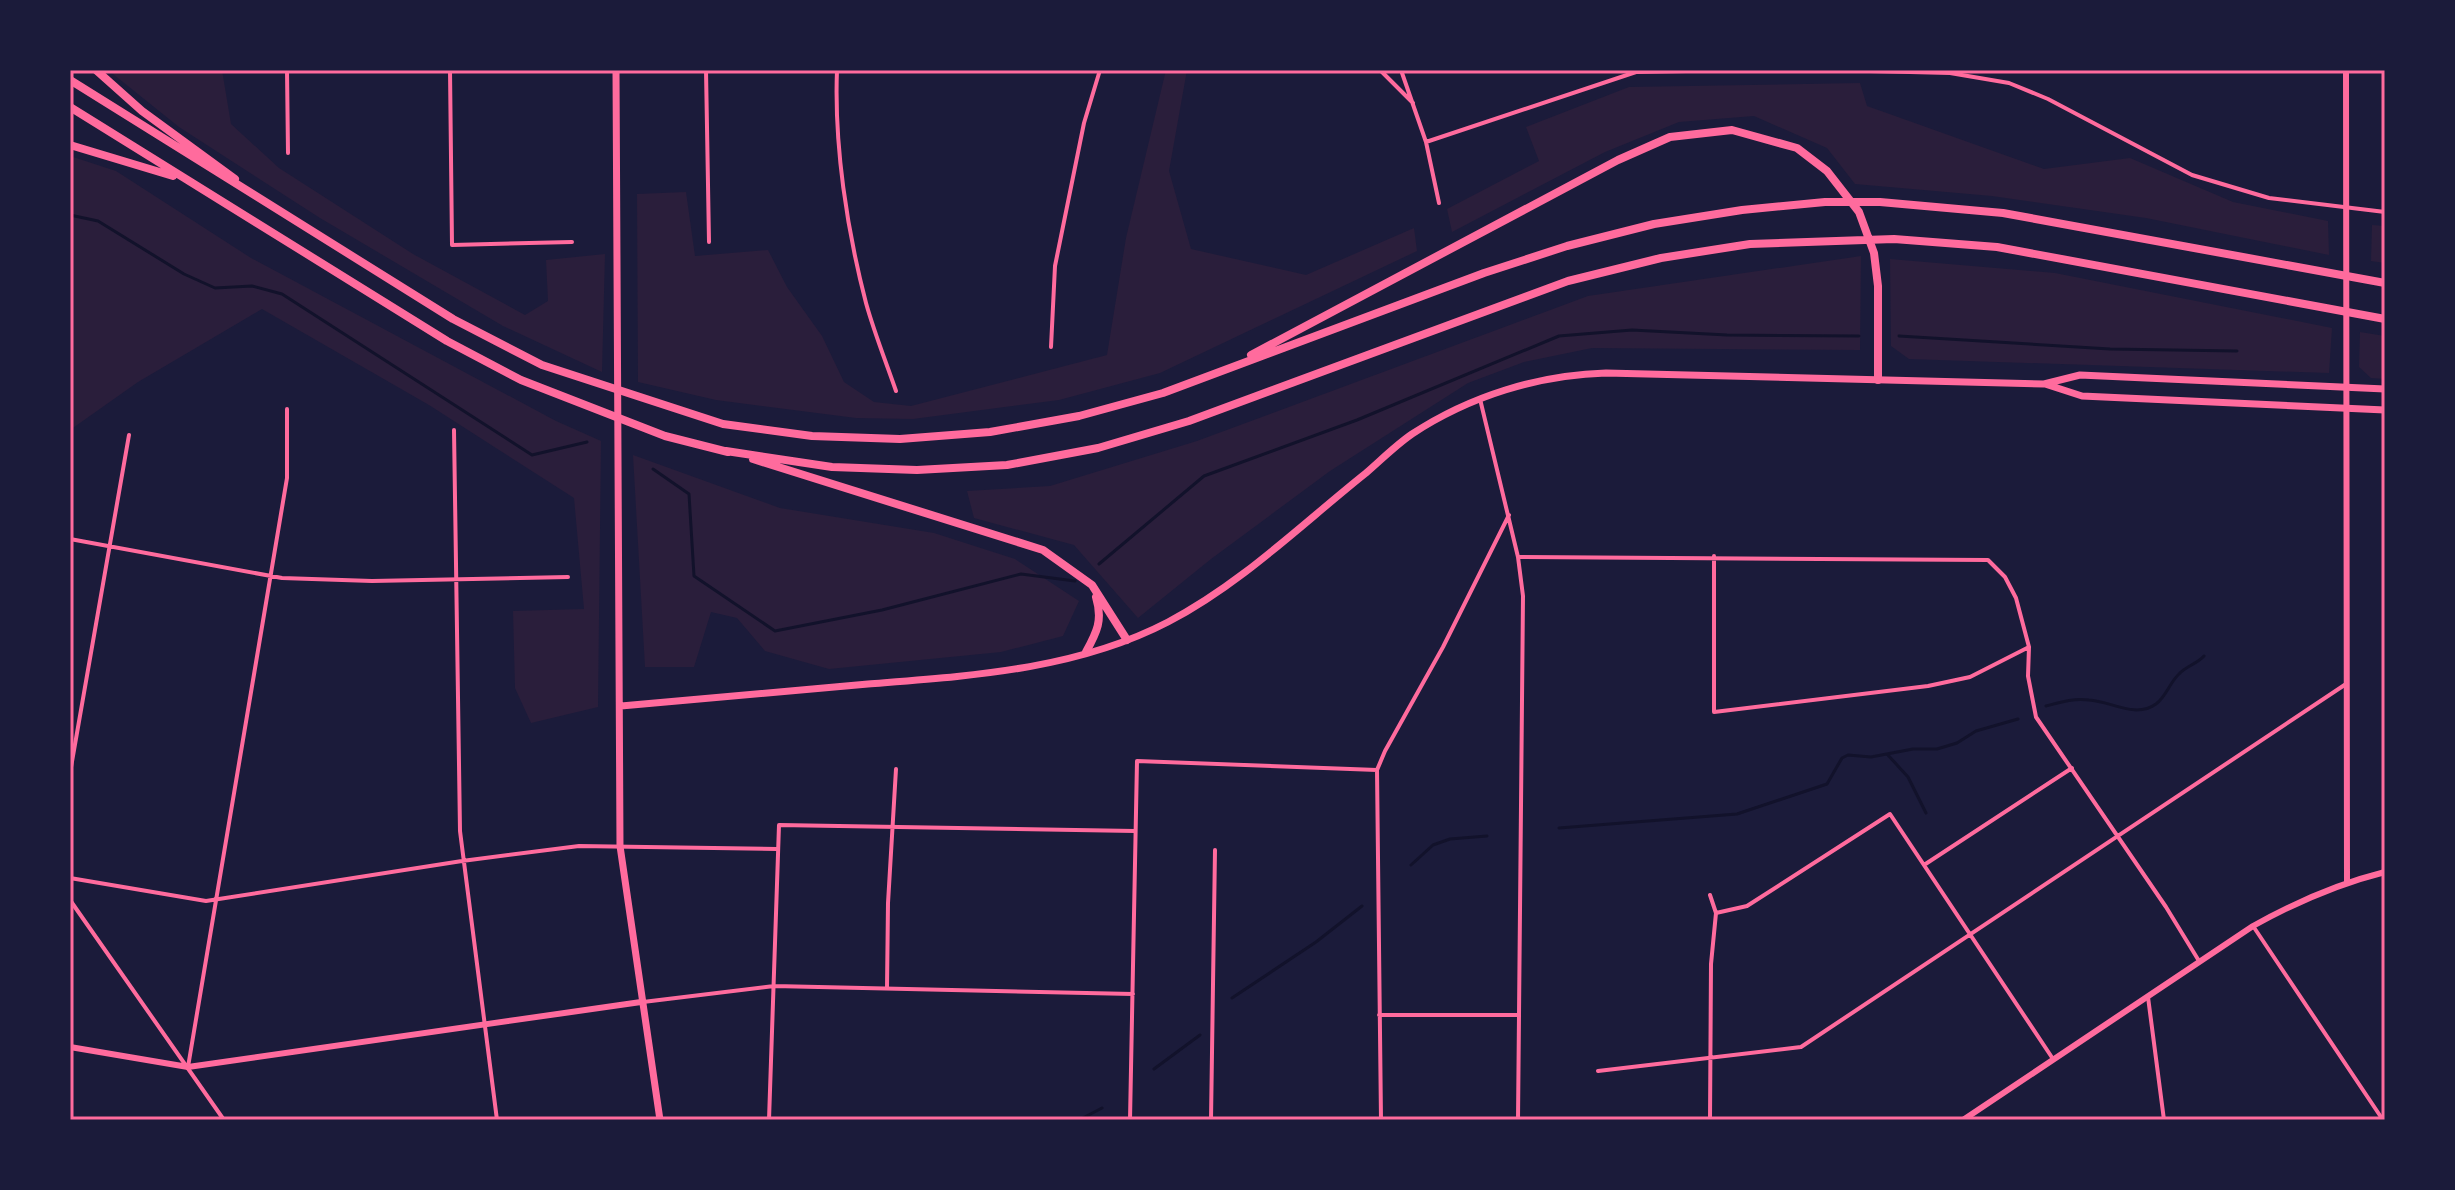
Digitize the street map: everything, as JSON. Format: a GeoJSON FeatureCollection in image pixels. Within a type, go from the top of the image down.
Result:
{"type":"FeatureCollection","features":[{"type":"Feature","properties":{"kind":"highway"},"geometry":{"type":"LineString","coordinates":[[96,70],[142,111],[212,160],[260,200]]}},
{"type":"Feature","properties":{"kind":"highway"},"geometry":{"type":"LineString","coordinates":[[70,80],[453,319],[542,365],[723,424],[812,436],[900,439],[990,432],[1079,416],[1163,393],[1484,273],[1567,246],[1654,224],[1742,210],[1825,202],[1880,202],[2003,213],[2381,282]]}},
{"type":"Feature","properties":{"kind":"highway"},"geometry":{"type":"LineString","coordinates":[[70,107],[447,341],[521,380],[665,436],[726,451],[1043,550],[1092,585],[1127,640]]}},
{"type":"Feature","properties":{"kind":"highway"},"geometry":{"type":"LineString","coordinates":[[1220,371],[1618,160],[1670,137],[1732,130],[1797,148],[1827,171],[1859,212],[1874,253],[1878,286],[1878,380]]}},
{"type":"Feature","properties":{"kind":"highway"},"geometry":{"type":"LineString","coordinates":[[70,145],[185,179]]}},
{"type":"Feature","properties":{"kind":"highway"},"geometry":{"type":"LineString","coordinates":[[726,451],[832,467],[917,470],[1007,465],[1098,448],[1189,421],[1568,281],[1661,258],[1735,246],[1894,239],[1997,247],[2381,318]]}},
{"type":"Feature","properties":{"kind":"highway"},"geometry":{"type":"LineString","coordinates":[[1086,652],[1099,629],[1101,612],[1092,585]]}},
{"type":"Feature","properties":{"kind":"main road"},"geometry":{"type":"LineString","coordinates":[[616,70],[616,559],[621,706],[620,846],[660,1120]]}},
{"type":"Feature","properties":{"kind":"main road"},"geometry":{"type":"LineString","coordinates":[[621,706],[969,676],[1037,667],[1127,640],[1168,622],[1232,582],[1413,434],[1480,399],[1518,386],[1584,374],[2044,384],[2080,375],[2385,389]]}},
{"type":"Feature","properties":{"kind":"main road"},"geometry":{"type":"LineString","coordinates":[[2044,384],[2082,396],[2385,410]]}},
{"type":"Feature","properties":{"kind":"street"},"geometry":{"type":"LineString","coordinates":[[287,70],[288,153]]}},
{"type":"Feature","properties":{"kind":"street"},"geometry":{"type":"LineString","coordinates":[[450,70],[452,245],[572,242]]}},
{"type":"Feature","properties":{"kind":"street"},"geometry":{"type":"LineString","coordinates":[[706,70],[709,242]]}},
{"type":"Feature","properties":{"kind":"street"},"geometry":{"type":"LineString","coordinates":[[837,70],[835,108],[851,234],[867,305],[896,391]]}},
{"type":"Feature","properties":{"kind":"street"},"geometry":{"type":"LineString","coordinates":[[1051,347],[1055,266],[1084,123],[1100,70]]}},
{"type":"Feature","properties":{"kind":"street"},"geometry":{"type":"LineString","coordinates":[[1380,70],[1414,104]]}},
{"type":"Feature","properties":{"kind":"street"},"geometry":{"type":"LineString","coordinates":[[1401,70],[1426,142],[1439,203]]}},
{"type":"Feature","properties":{"kind":"street"},"geometry":{"type":"LineString","coordinates":[[1426,142],[1636,71],[1736,70]]}},
{"type":"Feature","properties":{"kind":"street"},"geometry":{"type":"LineString","coordinates":[[1829,70],[1950,73],[2009,83],[2048,99],[2192,175],[2269,198],[2385,212]]}},
{"type":"Feature","properties":{"kind":"street"},"geometry":{"type":"LineString","coordinates":[[2346,70],[2347,882]]}},
{"type":"Feature","properties":{"kind":"street"},"geometry":{"type":"LineString","coordinates":[[1480,399],[1509,515],[1523,596],[1518,1120]]}},
{"type":"Feature","properties":{"kind":"street"},"geometry":{"type":"LineString","coordinates":[[188,1067],[287,478],[287,409]]}},
{"type":"Feature","properties":{"kind":"street"},"geometry":{"type":"LineString","coordinates":[[454,430],[457,780],[462,861],[497,1120]]}},
{"type":"Feature","properties":{"kind":"street"},"geometry":{"type":"LineString","coordinates":[[70,773],[129,435]]}},
{"type":"Feature","properties":{"kind":"street"},"geometry":{"type":"LineString","coordinates":[[1381,1120],[1377,770],[1509,515]]}},
{"type":"Feature","properties":{"kind":"street"},"geometry":{"type":"LineString","coordinates":[[70,539],[282,578],[372,581],[568,577]]}},
{"type":"Feature","properties":{"kind":"street"},"geometry":{"type":"LineString","coordinates":[[1714,556],[1714,712],[1928,686],[1970,677],[2029,647]]}},
{"type":"Feature","properties":{"kind":"street"},"geometry":{"type":"LineString","coordinates":[[1518,557],[1988,560],[2005,577],[2016,598],[2029,647],[2028,676],[2036,717],[2200,963]]}},
{"type":"Feature","properties":{"kind":"street"},"geometry":{"type":"LineString","coordinates":[[1598,1071],[1801,1047],[2346,684]]}},
{"type":"Feature","properties":{"kind":"street"},"geometry":{"type":"LineString","coordinates":[[1130,1120],[1137,761],[1377,770]]}},
{"type":"Feature","properties":{"kind":"street"},"geometry":{"type":"LineString","coordinates":[[1924,865],[2072,768]]}},
{"type":"Feature","properties":{"kind":"street"},"geometry":{"type":"LineString","coordinates":[[887,988],[888,903],[896,769]]}},
{"type":"Feature","properties":{"kind":"street"},"geometry":{"type":"LineString","coordinates":[[1716,913],[1747,906],[1890,814],[2053,1059]]}},
{"type":"Feature","properties":{"kind":"street"},"geometry":{"type":"LineString","coordinates":[[769,1120],[779,825],[1135,831]]}},
{"type":"Feature","properties":{"kind":"street"},"geometry":{"type":"LineString","coordinates":[[70,878],[206,901],[579,846],[777,849]]}},
{"type":"Feature","properties":{"kind":"street"},"geometry":{"type":"LineString","coordinates":[[1211,1120],[1215,850]]}},
{"type":"Feature","properties":{"kind":"street"},"geometry":{"type":"LineString","coordinates":[[1963,1120],[2253,926],[2290,905],[2347,882],[2385,872]]}},
{"type":"Feature","properties":{"kind":"street"},"geometry":{"type":"LineString","coordinates":[[1710,895],[1716,913],[1711,964],[1710,1120]]}},
{"type":"Feature","properties":{"kind":"street"},"geometry":{"type":"LineString","coordinates":[[70,900],[224,1120]]}},
{"type":"Feature","properties":{"kind":"street"},"geometry":{"type":"LineString","coordinates":[[2253,926],[2383,1120]]}},
{"type":"Feature","properties":{"kind":"street"},"geometry":{"type":"LineString","coordinates":[[70,1047],[188,1067],[484,1023],[774,986],[1133,994]]}},
{"type":"Feature","properties":{"kind":"street"},"geometry":{"type":"LineString","coordinates":[[2148,997],[2164,1120]]}},
{"type":"Feature","properties":{"kind":"street"},"geometry":{"type":"LineString","coordinates":[[1379,1015],[1519,1015]]}},
{"type":"Feature","properties":{"kind":"shaded area"},"geometry":{"type":"Polygon","coordinates":[[[108,70],[222,70],[231,124],[279,168],[413,254],[525,315],[548,301],[546,260],[605,254],[602,372],[503,326],[320,218],[179,127],[108,70]]]}},
{"type":"Feature","properties":{"kind":"shaded area"},"geometry":{"type":"Polygon","coordinates":[[[1166,70],[1187,70],[1169,171],[1191,249],[1306,275],[1414,228],[1417,251],[1160,373],[1059,400],[913,419],[856,418],[716,400],[638,382],[637,194],[686,192],[695,256],[768,250],[787,287],[822,336],[844,382],[874,402],[911,406],[1107,355],[1126,238],[1166,70]]]}},
{"type":"Feature","properties":{"kind":"shaded area"},"geometry":{"type":"Polygon","coordinates":[[[1860,83],[1867,106],[2044,169],[2130,158],[2233,202],[2328,221],[2329,255],[2146,218],[1992,196],[1855,184],[1827,148],[1754,116],[1679,122],[1605,152],[1452,232],[1447,209],[1539,161],[1526,127],[1629,87],[1860,83]]]}},
{"type":"Feature","properties":{"kind":"shaded area"},"geometry":{"type":"Polygon","coordinates":[[[70,156],[116,171],[251,258],[556,421],[601,441],[598,707],[531,723],[515,688],[513,611],[584,609],[574,498],[429,405],[262,309],[138,382],[70,430],[70,156]]]}},
{"type":"Feature","properties":{"kind":"shaded area"},"geometry":{"type":"Polygon","coordinates":[[[2372,225],[2385,226],[2385,263],[2371,261],[2372,225]]]}},
{"type":"Feature","properties":{"kind":"shaded area"},"geometry":{"type":"Polygon","coordinates":[[[1861,256],[1860,350],[1592,348],[1524,362],[1468,383],[1330,471],[1211,559],[1138,618],[1074,545],[974,518],[967,491],[1050,486],[1197,441],[1588,296],[1861,256]]]}},
{"type":"Feature","properties":{"kind":"shaded area"},"geometry":{"type":"Polygon","coordinates":[[[1890,259],[2055,273],[2332,328],[2329,373],[1909,359],[1891,346],[1890,259]]]}},
{"type":"Feature","properties":{"kind":"shaded area"},"geometry":{"type":"Polygon","coordinates":[[[2360,332],[2385,336],[2385,379],[2371,378],[2359,367],[2360,332]]]}},
{"type":"Feature","properties":{"kind":"shaded area"},"geometry":{"type":"Polygon","coordinates":[[[633,455],[780,508],[934,533],[1015,559],[1079,601],[1063,636],[1001,652],[829,669],[765,651],[737,618],[711,612],[694,667],[645,667],[633,455]]]}},
{"type":"Feature","properties":{"kind":"waterway"},"geometry":{"type":"LineString","coordinates":[[70,215],[98,221],[184,274],[215,288],[252,286],[282,294],[532,455],[587,442]]}},
{"type":"Feature","properties":{"kind":"waterway"},"geometry":{"type":"LineString","coordinates":[[1099,564],[1204,476],[1357,420],[1559,336],[1632,330],[1727,335],[1859,336]]}},
{"type":"Feature","properties":{"kind":"waterway"},"geometry":{"type":"LineString","coordinates":[[1899,336],[2110,349],[2237,351]]}},
{"type":"Feature","properties":{"kind":"waterway"},"geometry":{"type":"LineString","coordinates":[[653,469],[689,494],[694,576],[775,631],[882,610],[1021,574],[1075,581]]}},
{"type":"Feature","properties":{"kind":"waterway"},"geometry":{"type":"LineString","coordinates":[[2046,706],[2083,700],[2131,710],[2148,708],[2159,701],[2182,671],[2204,656]]}},
{"type":"Feature","properties":{"kind":"waterway"},"geometry":{"type":"LineString","coordinates":[[1559,828],[1737,814],[1827,784],[1842,758],[1848,755],[1871,757],[1913,749],[1937,749],[1957,743],[1976,731],[2018,719]]}},
{"type":"Feature","properties":{"kind":"waterway"},"geometry":{"type":"LineString","coordinates":[[1887,754],[1908,777],[1926,813]]}},
{"type":"Feature","properties":{"kind":"waterway"},"geometry":{"type":"LineString","coordinates":[[1411,865],[1433,845],[1450,839],[1487,836]]}},
{"type":"Feature","properties":{"kind":"waterway"},"geometry":{"type":"LineString","coordinates":[[1232,998],[1316,942],[1362,906]]}},
{"type":"Feature","properties":{"kind":"waterway"},"geometry":{"type":"LineString","coordinates":[[1154,1069],[1200,1035]]}},
{"type":"Feature","properties":{"kind":"waterway"},"geometry":{"type":"LineString","coordinates":[[1079,1120],[1102,1108]]}}]}
